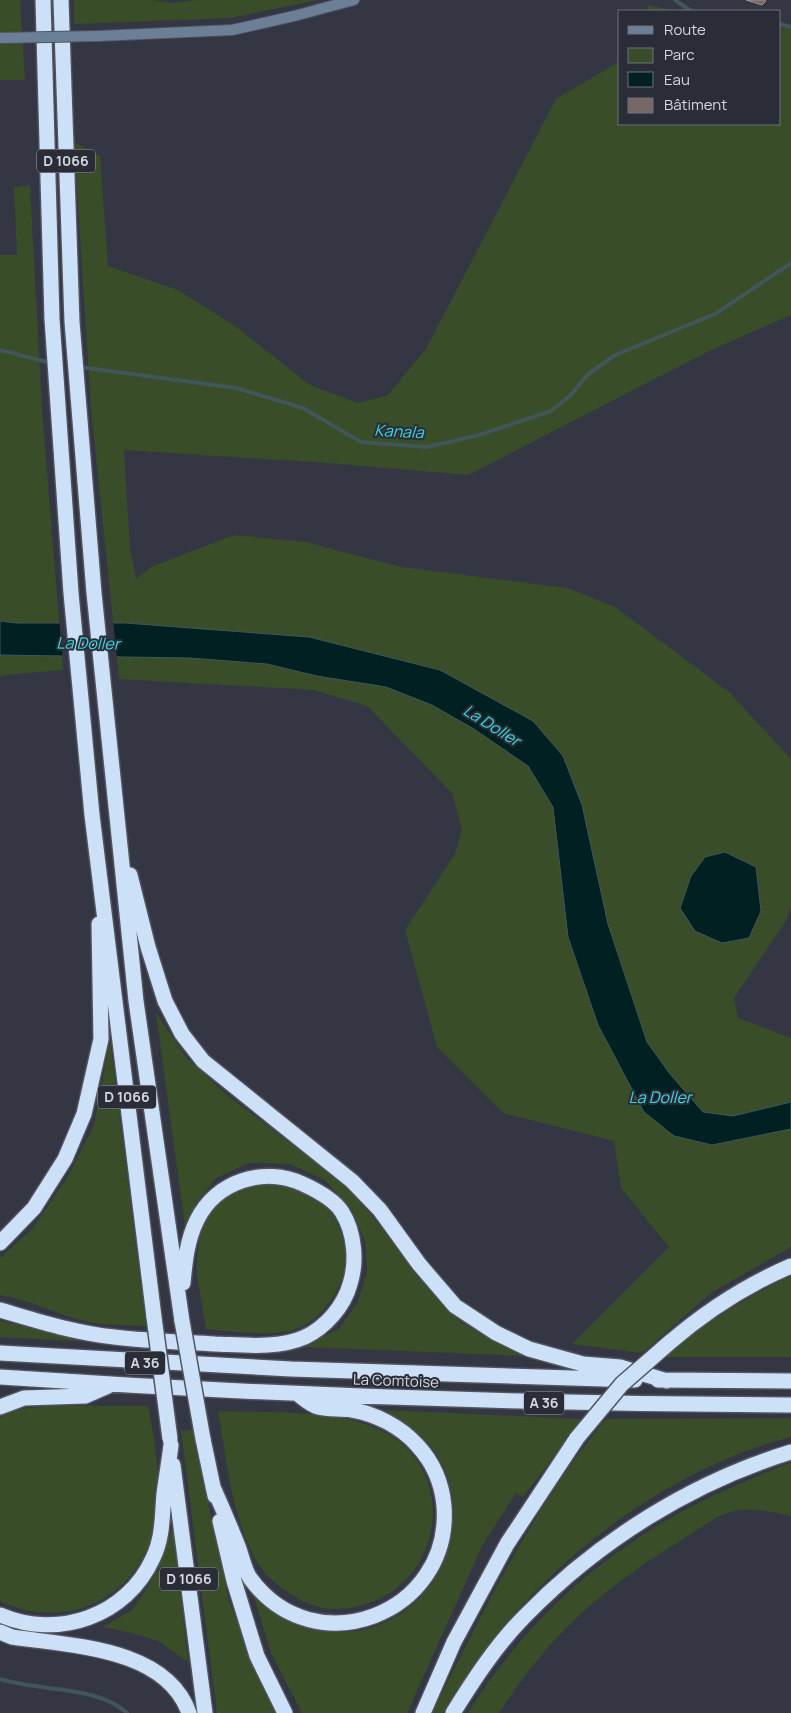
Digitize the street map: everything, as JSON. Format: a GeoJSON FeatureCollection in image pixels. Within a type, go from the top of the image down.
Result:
{"type":"FeatureCollection","features":[{"type":"Feature","properties":{"kind":"highway","name":"D 1066"},"geometry":{"type":"LineString","coordinates":[[43,0],[52,319],[79,685],[92,815],[205,1713]]}},
{"type":"Feature","properties":{"kind":"highway","name":"D 1066"},"geometry":{"type":"LineString","coordinates":[[60,0],[72,322],[78,407],[103,686],[136,1002],[182,1321],[212,1487],[234,1581],[257,1656],[285,1713]]}},
{"type":"Feature","properties":{"kind":"highway"},"geometry":{"type":"LineString","coordinates":[[118,834],[164,1001],[182,1034],[203,1061],[352,1181],[380,1210],[419,1264],[455,1306],[496,1332],[528,1349],[583,1364],[620,1367],[667,1380]]}},
{"type":"Feature","properties":{"kind":"highway"},"geometry":{"type":"LineString","coordinates":[[0,1243],[34,1208],[65,1160],[84,1114],[101,1039],[98,947],[101,878]]}},
{"type":"Feature","properties":{"kind":"highway"},"geometry":{"type":"LineString","coordinates":[[0,1310],[64,1329],[113,1337],[279,1345],[305,1337],[325,1324],[346,1298],[355,1268],[353,1242],[342,1211],[318,1191],[287,1177],[259,1177],[245,1180],[224,1189],[211,1200],[197,1220],[187,1250],[180,1302]]}},
{"type":"Feature","properties":{"kind":"highway"},"geometry":{"type":"LineString","coordinates":[[423,1713],[454,1642],[508,1544],[577,1438],[622,1384],[696,1320],[737,1294],[791,1266]]}},
{"type":"Feature","properties":{"kind":"highway","name":"La Comtoise"},"geometry":{"type":"LineString","coordinates":[[0,1353],[272,1368],[667,1380],[791,1381]]}},
{"type":"Feature","properties":{"kind":"highway","name":"La Comtoise"},"geometry":{"type":"LineString","coordinates":[[0,1377],[298,1395],[538,1403],[791,1405]]}},
{"type":"Feature","properties":{"kind":"highway"},"geometry":{"type":"LineString","coordinates":[[0,1407],[24,1398],[85,1396],[110,1385]]}},
{"type":"Feature","properties":{"kind":"highway"},"geometry":{"type":"LineString","coordinates":[[212,1487],[226,1515],[250,1577],[268,1596],[286,1609],[322,1622],[344,1623],[380,1614],[396,1606],[412,1594],[436,1558],[442,1539],[445,1518],[438,1478],[430,1461],[417,1445],[386,1422],[351,1410],[317,1407],[298,1395]]}},
{"type":"Feature","properties":{"kind":"highway"},"geometry":{"type":"LineString","coordinates":[[0,1615],[19,1624],[57,1626],[91,1619],[124,1598],[139,1583],[154,1557],[162,1530],[171,1442]]}},
{"type":"Feature","properties":{"kind":"highway"},"geometry":{"type":"LineString","coordinates":[[453,1713],[479,1672],[524,1616],[573,1572],[638,1524],[700,1488],[765,1460],[791,1452]]}},
{"type":"Feature","properties":{"kind":"highway"},"geometry":{"type":"LineString","coordinates":[[0,1632],[12,1637],[126,1656],[163,1676],[186,1705],[189,1713]]}},
{"type":"Feature","properties":{"kind":"street"},"geometry":{"type":"LineString","coordinates":[[0,38],[232,30],[354,0]]}},
{"type":"Feature","properties":{"kind":"green space"},"geometry":{"type":"Polygon","coordinates":[[[0,0],[20,0],[25,80],[0,80],[0,0]]]}},
{"type":"Feature","properties":{"kind":"green space"},"geometry":{"type":"Polygon","coordinates":[[[74,0],[152,0],[172,3],[198,0],[318,0],[230,18],[74,24],[74,0]]]}},
{"type":"Feature","properties":{"kind":"green space"},"geometry":{"type":"Polygon","coordinates":[[[648,5],[672,10],[648,10],[648,5]]]}},
{"type":"Feature","properties":{"kind":"green space"},"geometry":{"type":"Polygon","coordinates":[[[781,27],[791,28],[791,315],[709,351],[468,475],[328,463],[124,450],[130,548],[136,579],[151,567],[234,535],[305,542],[402,567],[567,588],[615,607],[730,693],[791,759],[791,906],[787,919],[734,998],[738,1018],[791,1038],[791,1247],[711,1293],[642,1353],[572,1344],[669,1247],[621,1188],[614,1141],[503,1113],[437,1047],[405,930],[455,854],[462,830],[452,793],[367,706],[314,690],[119,679],[91,409],[74,142],[100,156],[108,266],[178,290],[235,326],[310,385],[358,403],[388,395],[426,349],[556,99],[618,62],[618,125],[781,125],[781,27]],[[696,931],[722,943],[749,938],[696,931]]]}},
{"type":"Feature","properties":{"kind":"green space"},"geometry":{"type":"Polygon","coordinates":[[[30,185],[42,409],[63,670],[0,677],[0,255],[17,255],[14,187],[30,185]]]}},
{"type":"Feature","properties":{"kind":"green space"},"geometry":{"type":"Polygon","coordinates":[[[156,1013],[186,1057],[229,1097],[342,1182],[378,1223],[417,1276],[461,1322],[497,1343],[526,1356],[301,1347],[339,1329],[358,1302],[367,1271],[365,1241],[352,1210],[325,1180],[290,1164],[249,1163],[216,1178],[196,1203],[185,1227],[156,1013]]]}},
{"type":"Feature","properties":{"kind":"green space"},"geometry":{"type":"Polygon","coordinates":[[[110,1040],[146,1326],[91,1323],[22,1300],[0,1295],[0,1258],[33,1228],[67,1178],[94,1125],[110,1040]]]}},
{"type":"Feature","properties":{"kind":"green space"},"geometry":{"type":"Polygon","coordinates":[[[272,1183],[298,1187],[313,1195],[326,1206],[342,1234],[345,1266],[341,1282],[333,1297],[321,1312],[311,1321],[293,1330],[261,1333],[206,1329],[196,1269],[200,1233],[215,1205],[240,1188],[272,1183]]]}},
{"type":"Feature","properties":{"kind":"green space"},"geometry":{"type":"Polygon","coordinates":[[[791,1275],[791,1357],[666,1357],[726,1312],[791,1275]]]}},
{"type":"Feature","properties":{"kind":"green space"},"geometry":{"type":"Polygon","coordinates":[[[0,1321],[93,1342],[0,1337],[0,1321]]]}},
{"type":"Feature","properties":{"kind":"green space"},"geometry":{"type":"Polygon","coordinates":[[[49,1406],[148,1406],[158,1468],[159,1500],[154,1531],[144,1555],[131,1575],[114,1592],[94,1604],[72,1611],[49,1613],[24,1610],[0,1601],[0,1418],[14,1410],[49,1406]]]}},
{"type":"Feature","properties":{"kind":"green space"},"geometry":{"type":"Polygon","coordinates":[[[385,1410],[582,1419],[523,1497],[516,1493],[482,1546],[407,1713],[302,1713],[271,1653],[251,1587],[271,1609],[295,1622],[320,1630],[357,1631],[389,1621],[416,1601],[437,1575],[450,1545],[453,1511],[447,1477],[426,1440],[385,1410]]]}},
{"type":"Feature","properties":{"kind":"green space"},"geometry":{"type":"Polygon","coordinates":[[[218,1411],[280,1412],[345,1419],[382,1431],[407,1449],[424,1472],[432,1499],[432,1526],[424,1552],[410,1576],[388,1594],[359,1606],[342,1609],[325,1608],[309,1604],[272,1580],[256,1560],[241,1525],[231,1487],[218,1411]]]}},
{"type":"Feature","properties":{"kind":"green space"},"geometry":{"type":"Polygon","coordinates":[[[791,1418],[791,1437],[750,1450],[709,1467],[669,1488],[630,1512],[593,1539],[527,1600],[499,1632],[477,1661],[443,1713],[432,1713],[490,1599],[532,1524],[555,1488],[606,1419],[791,1418]]]}},
{"type":"Feature","properties":{"kind":"green space"},"geometry":{"type":"Polygon","coordinates":[[[193,1430],[229,1602],[280,1713],[217,1713],[181,1431],[193,1430]]]}},
{"type":"Feature","properties":{"kind":"green space"},"geometry":{"type":"Polygon","coordinates":[[[791,1463],[791,1516],[766,1511],[740,1510],[724,1514],[711,1521],[647,1562],[599,1598],[556,1638],[499,1713],[468,1713],[494,1675],[522,1640],[553,1607],[587,1576],[661,1524],[700,1502],[766,1472],[791,1463]]]}},
{"type":"Feature","properties":{"kind":"green space"},"geometry":{"type":"Polygon","coordinates":[[[173,1526],[188,1662],[158,1641],[103,1627],[133,1609],[157,1572],[173,1526]]]}},
{"type":"Feature","properties":{"kind":"water","name":"La Doller"},"geometry":{"type":"Polygon","coordinates":[[[0,621],[17,623],[125,623],[309,637],[440,670],[533,721],[563,756],[582,805],[608,924],[647,1042],[670,1074],[703,1112],[733,1116],[791,1102],[791,1129],[712,1145],[674,1136],[644,1112],[598,1025],[568,937],[553,807],[528,766],[474,729],[432,705],[386,687],[317,676],[267,664],[190,658],[0,655],[0,621]]]}},
{"type":"Feature","properties":{"kind":"water"},"geometry":{"type":"Polygon","coordinates":[[[725,852],[756,867],[761,911],[749,938],[722,943],[695,931],[680,908],[691,876],[705,857],[725,852]]]}},
{"type":"Feature","properties":{"kind":"pier"},"geometry":{"type":"Polygon","coordinates":[[[59,620],[113,620],[117,660],[63,659],[59,620]]]}},
{"type":"Feature","properties":{"kind":"building"},"geometry":{"type":"Polygon","coordinates":[[[746,0],[764,0],[766,1],[762,5],[746,0]]]}},
{"type":"Feature","properties":{"kind":"waterway"},"geometry":{"type":"LineString","coordinates":[[675,0],[690,10]]}},
{"type":"Feature","properties":{"kind":"waterway"},"geometry":{"type":"LineString","coordinates":[[781,24],[791,27]]}},
{"type":"Feature","properties":{"kind":"waterway","name":"Kanala"},"geometry":{"type":"LineString","coordinates":[[80,367],[236,388],[303,408],[361,442],[427,447],[479,435],[551,411],[571,395],[587,375],[615,355],[715,314],[791,263]]}},
{"type":"Feature","properties":{"kind":"waterway","name":"Kanala"},"geometry":{"type":"LineString","coordinates":[[0,350],[51,363]]}},
{"type":"Feature","properties":{"kind":"waterway"},"geometry":{"type":"LineString","coordinates":[[0,1679],[32,1686],[84,1693],[115,1704],[127,1713]]}}]}
